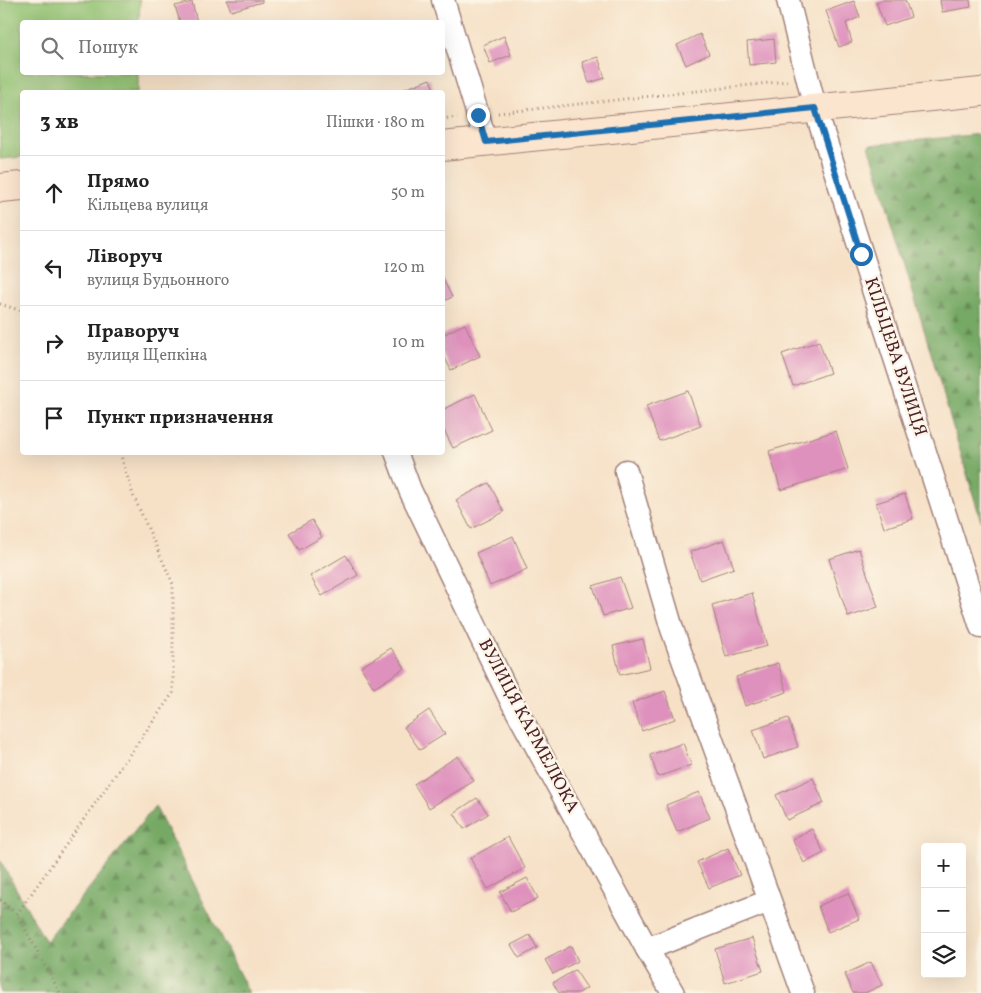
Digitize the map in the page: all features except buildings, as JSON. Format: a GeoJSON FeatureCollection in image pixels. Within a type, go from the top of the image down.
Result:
{"type":"FeatureCollection","features":[{"type":"Feature","properties":{"kind":"main road"},"geometry":{"type":"LineString","coordinates":[[445,146],[981,92]]}},
{"type":"Feature","properties":{"kind":"main road"},"geometry":{"type":"LineString","coordinates":[[0,188],[20,186]]}},
{"type":"Feature","properties":{"kind":"street"},"geometry":{"type":"LineString","coordinates":[[443,0],[486,142]]}},
{"type":"Feature","properties":{"kind":"street","name":"КІЛЬЦЕВА ВУЛИЦЯ"},"geometry":{"type":"LineString","coordinates":[[788,0],[815,108],[981,627]]}},
{"type":"Feature","properties":{"kind":"street","name":"ВУЛИЦЯ КАРМЕЛЮКА"},"geometry":{"type":"LineString","coordinates":[[397,455],[410,490],[510,698],[673,993]]}},
{"type":"Feature","properties":{"kind":"street"},"geometry":{"type":"LineString","coordinates":[[626,471],[672,630],[803,993]]}},
{"type":"Feature","properties":{"kind":"street"},"geometry":{"type":"LineString","coordinates":[[647,949],[769,901]]}},
{"type":"Feature","properties":{"kind":"path"},"geometry":{"type":"LineString","coordinates":[[445,119],[808,79]]}},
{"type":"Feature","properties":{"kind":"path"},"geometry":{"type":"LineString","coordinates":[[0,304],[20,311]]}},
{"type":"Feature","properties":{"kind":"path"},"geometry":{"type":"LineString","coordinates":[[17,914],[173,692],[173,584],[133,494],[121,455]]}},
{"type":"Feature","properties":{"kind":"path"},"geometry":{"type":"LineString","coordinates":[[0,900],[17,914],[60,993]]}},
{"type":"Feature","properties":{"kind":"green space"},"geometry":{"type":"Polygon","coordinates":[[[0,0],[140,0],[139,20],[20,20],[20,75],[138,75],[138,90],[20,90],[20,157],[0,159],[0,0]]]}},
{"type":"Feature","properties":{"kind":"green space"},"geometry":{"type":"Polygon","coordinates":[[[981,134],[981,521],[869,145],[981,134]]]}},
{"type":"Feature","properties":{"kind":"green space"},"geometry":{"type":"Polygon","coordinates":[[[155,806],[249,993],[0,993],[0,860],[46,942],[155,806]]]}},
{"type":"Feature","properties":{"kind":"route"},"geometry":{"type":"LineString","coordinates":[[478,115],[486,142],[815,108],[861,254]]}}]}
